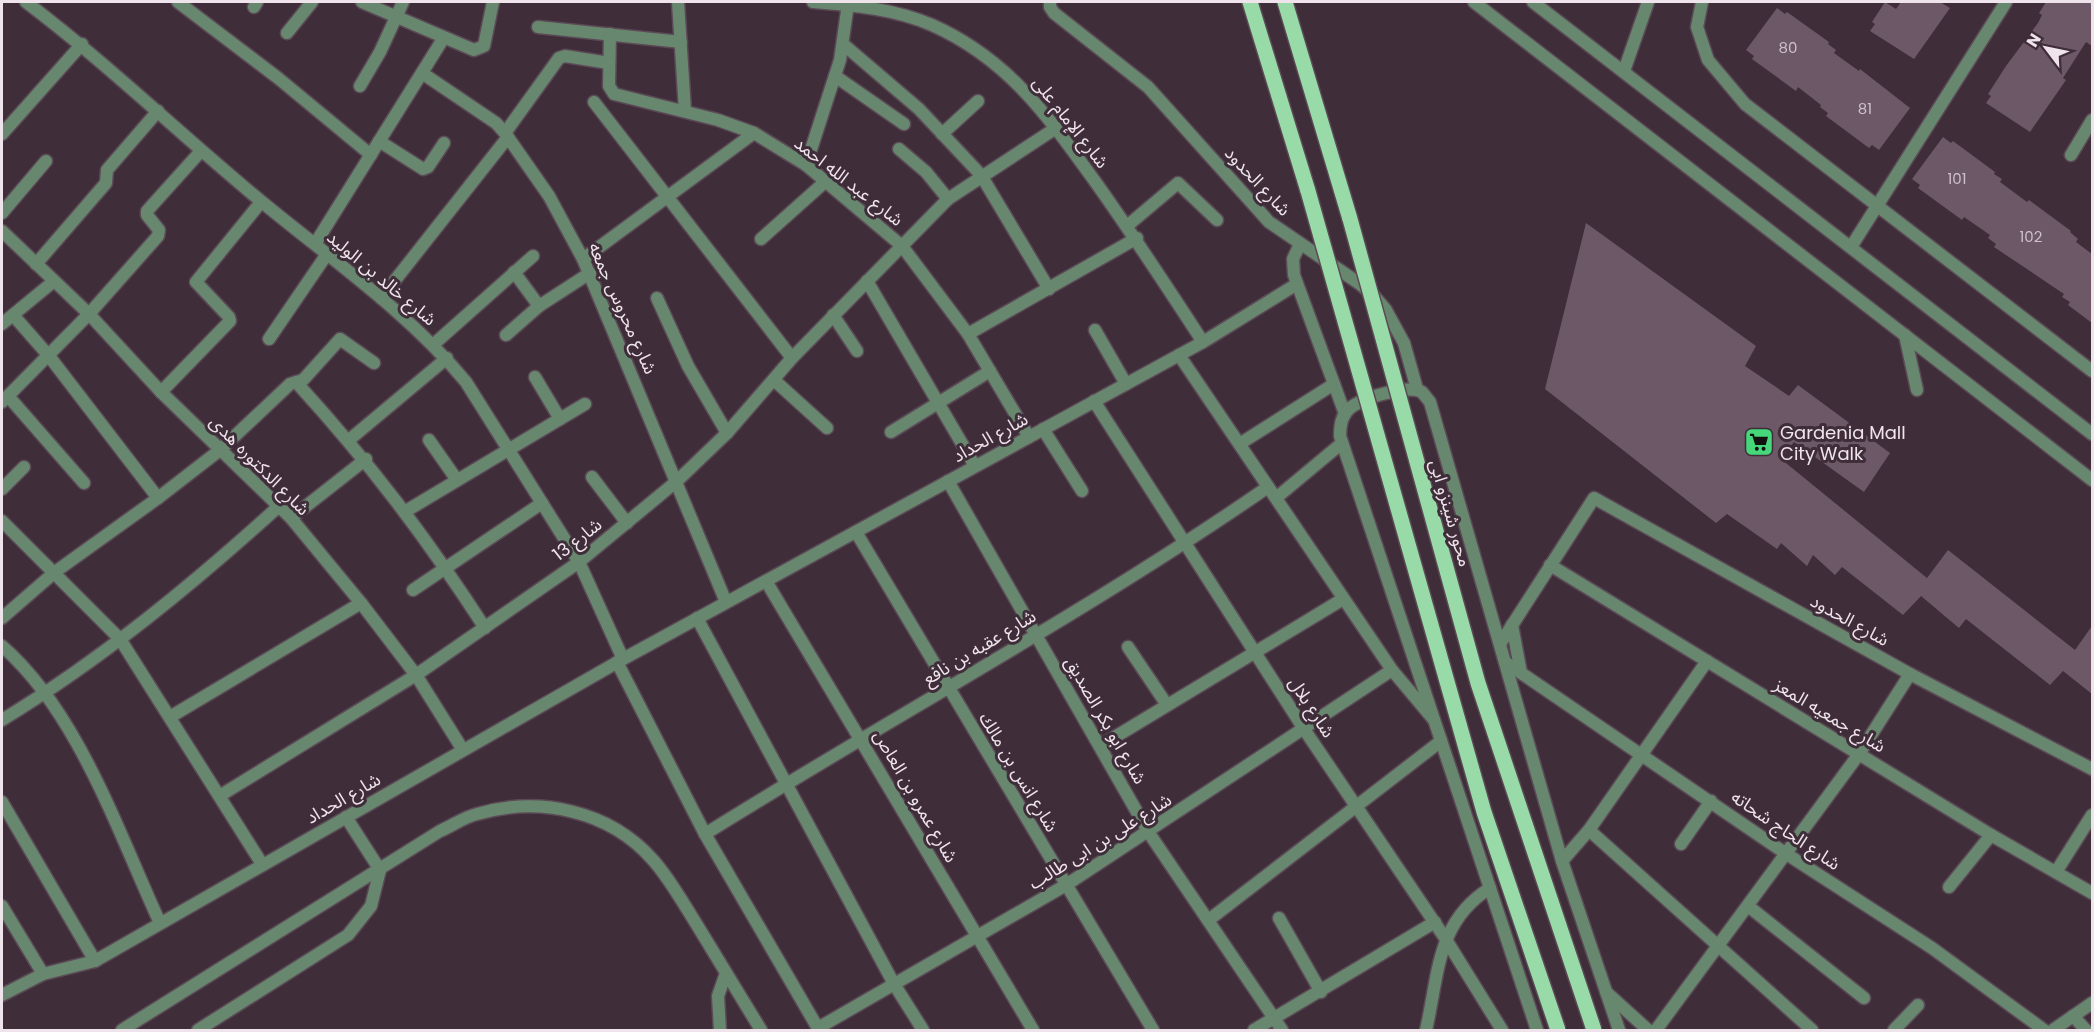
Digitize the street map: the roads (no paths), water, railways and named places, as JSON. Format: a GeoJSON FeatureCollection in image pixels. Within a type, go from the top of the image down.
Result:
{"type":"FeatureCollection","features":[{"type":"Feature","properties":{"kind":"main road"},"geometry":{"type":"LineString","coordinates":[[1250,2],[1308,191],[1484,812],[1558,1030]]}},
{"type":"Feature","properties":{"kind":"main road","name":"محور شينزو ابى"},"geometry":{"type":"LineString","coordinates":[[1286,2],[1350,219],[1478,683],[1594,1030]]}},
{"type":"Feature","properties":{"kind":"street","name":"شارع خالد بن الوليد"},"geometry":{"type":"LineString","coordinates":[[26,2],[82,44],[261,202],[381,298],[434,344],[466,381],[579,562],[620,661],[705,834],[819,1029]]}},
{"type":"Feature","properties":{"kind":"street"},"geometry":{"type":"LineString","coordinates":[[178,2],[278,78],[371,155]]}},
{"type":"Feature","properties":{"kind":"street"},"geometry":{"type":"LineString","coordinates":[[287,33],[312,2]]}},
{"type":"Feature","properties":{"kind":"street"},"geometry":{"type":"LineString","coordinates":[[362,2],[443,39],[474,50],[479,49],[485,41],[493,2]]}},
{"type":"Feature","properties":{"kind":"street"},"geometry":{"type":"LineString","coordinates":[[360,86],[403,2]]}},
{"type":"Feature","properties":{"kind":"street"},"geometry":{"type":"LineString","coordinates":[[678,2],[685,111]]}},
{"type":"Feature","properties":{"kind":"street","name":"شارع الإمام على"},"geometry":{"type":"LineString","coordinates":[[813,2],[849,4],[893,12],[931,25],[968,44],[1001,67],[1023,88],[1056,128],[1137,238],[1203,342]]}},
{"type":"Feature","properties":{"kind":"street"},"geometry":{"type":"LineString","coordinates":[[1474,2],[2092,480]]}},
{"type":"Feature","properties":{"kind":"street"},"geometry":{"type":"LineString","coordinates":[[1533,2],[2092,434]]}},
{"type":"Feature","properties":{"kind":"street"},"geometry":{"type":"LineString","coordinates":[[1624,71],[1648,2]]}},
{"type":"Feature","properties":{"kind":"street"},"geometry":{"type":"LineString","coordinates":[[1702,2],[1697,27],[1708,60],[1745,104],[2092,371]]}},
{"type":"Feature","properties":{"kind":"street"},"geometry":{"type":"LineString","coordinates":[[1851,247],[2006,2]]}},
{"type":"Feature","properties":{"kind":"street"},"geometry":{"type":"LineString","coordinates":[[806,165],[835,76],[849,4]]}},
{"type":"Feature","properties":{"kind":"street","name":"شارع الحدود"},"geometry":{"type":"LineString","coordinates":[[1050,4],[1148,87],[1260,213],[1300,244],[1360,284],[1386,310],[1404,343],[1417,389],[1430,402],[1562,861],[1619,1030]]}},
{"type":"Feature","properties":{"kind":"street"},"geometry":{"type":"LineString","coordinates":[[538,27],[681,42]]}},
{"type":"Feature","properties":{"kind":"street","name":"شارع عبد الله احمد"},"geometry":{"type":"LineString","coordinates":[[610,34],[609,86],[614,94],[685,111],[754,133],[806,165],[902,246],[968,334],[1029,437]]}},
{"type":"Feature","properties":{"kind":"street"},"geometry":{"type":"LineString","coordinates":[[315,244],[443,39]]}},
{"type":"Feature","properties":{"kind":"street"},"geometry":{"type":"LineString","coordinates":[[2,134],[82,44]]}},
{"type":"Feature","properties":{"kind":"street"},"geometry":{"type":"LineString","coordinates":[[843,44],[894,86],[981,175],[1048,289]]}},
{"type":"Feature","properties":{"kind":"street"},"geometry":{"type":"LineString","coordinates":[[381,298],[507,135],[559,58],[566,56],[609,63]]}},
{"type":"Feature","properties":{"kind":"street","name":"شارع محروس جمعه"},"geometry":{"type":"LineString","coordinates":[[422,73],[496,123],[507,135],[549,196],[590,273],[726,603]]}},
{"type":"Feature","properties":{"kind":"street"},"geometry":{"type":"LineString","coordinates":[[835,76],[904,124]]}},
{"type":"Feature","properties":{"kind":"street"},"geometry":{"type":"LineString","coordinates":[[942,134],[978,101]]}},
{"type":"Feature","properties":{"kind":"street"},"geometry":{"type":"LineString","coordinates":[[594,102],[792,358]]}},
{"type":"Feature","properties":{"kind":"street"},"geometry":{"type":"LineString","coordinates":[[36,264],[106,183],[107,170],[158,111]]}},
{"type":"Feature","properties":{"kind":"street"},"geometry":{"type":"LineString","coordinates":[[2071,155],[2092,120]]}},
{"type":"Feature","properties":{"kind":"street","name":"شارع 13"},"geometry":{"type":"LineString","coordinates":[[221,795],[416,675],[579,562],[677,481],[727,434],[792,358],[948,199],[981,175],[1056,128]]}},
{"type":"Feature","properties":{"kind":"street"},"geometry":{"type":"LineString","coordinates":[[583,259],[754,133]]}},
{"type":"Feature","properties":{"kind":"street"},"geometry":{"type":"LineString","coordinates":[[379,141],[423,169],[428,167],[444,143]]}},
{"type":"Feature","properties":{"kind":"street"},"geometry":{"type":"LineString","coordinates":[[899,150],[926,172],[948,199]]}},
{"type":"Feature","properties":{"kind":"street"},"geometry":{"type":"LineString","coordinates":[[84,483],[5,399],[89,314],[158,236],[159,230],[147,215],[147,211],[201,151]]}},
{"type":"Feature","properties":{"kind":"street"},"geometry":{"type":"LineString","coordinates":[[2,213],[46,161]]}},
{"type":"Feature","properties":{"kind":"street"},"geometry":{"type":"LineString","coordinates":[[761,239],[826,182]]}},
{"type":"Feature","properties":{"kind":"street"},"geometry":{"type":"LineString","coordinates":[[1127,226],[1178,183],[1217,220]]}},
{"type":"Feature","properties":{"kind":"street"},"geometry":{"type":"LineString","coordinates":[[161,392],[230,321],[229,317],[196,282],[261,202]]}},
{"type":"Feature","properties":{"kind":"street","name":"شارع الدكتوره هدى"},"geometry":{"type":"LineString","coordinates":[[2,231],[89,314],[161,392],[291,518],[361,603],[416,675],[463,750]]}},
{"type":"Feature","properties":{"kind":"street"},"geometry":{"type":"LineString","coordinates":[[968,334],[1137,238]]}},
{"type":"Feature","properties":{"kind":"street"},"geometry":{"type":"LineString","coordinates":[[1300,244],[1293,259],[1297,284],[1345,414]]}},
{"type":"Feature","properties":{"kind":"street"},"geometry":{"type":"LineString","coordinates":[[269,339],[327,254]]}},
{"type":"Feature","properties":{"kind":"street"},"geometry":{"type":"LineString","coordinates":[[434,344],[533,256]]}},
{"type":"Feature","properties":{"kind":"street"},"geometry":{"type":"LineString","coordinates":[[514,272],[539,306]]}},
{"type":"Feature","properties":{"kind":"street"},"geometry":{"type":"LineString","coordinates":[[506,335],[539,306],[590,273]]}},
{"type":"Feature","properties":{"kind":"street"},"geometry":{"type":"LineString","coordinates":[[2,324],[54,281]]}},
{"type":"Feature","properties":{"kind":"street"},"geometry":{"type":"LineString","coordinates":[[867,281],[975,466]]}},
{"type":"Feature","properties":{"kind":"street","name":"شارع الحداد"},"geometry":{"type":"LineString","coordinates":[[2,995],[43,974],[95,961],[620,661],[1203,342],[1297,284]]}},
{"type":"Feature","properties":{"kind":"street"},"geometry":{"type":"LineString","coordinates":[[657,298],[688,366],[727,434]]}},
{"type":"Feature","properties":{"kind":"street"},"geometry":{"type":"LineString","coordinates":[[13,315],[48,356],[158,498]]}},
{"type":"Feature","properties":{"kind":"street"},"geometry":{"type":"LineString","coordinates":[[833,315],[857,351]]}},
{"type":"Feature","properties":{"kind":"street"},"geometry":{"type":"LineString","coordinates":[[1095,330],[1126,384]]}},
{"type":"Feature","properties":{"kind":"street"},"geometry":{"type":"LineString","coordinates":[[1905,335],[1917,390]]}},
{"type":"Feature","properties":{"kind":"street"},"geometry":{"type":"LineString","coordinates":[[2,618],[55,572],[220,450],[290,384],[303,380],[340,339],[374,363]]}},
{"type":"Feature","properties":{"kind":"street"},"geometry":{"type":"LineString","coordinates":[[1179,355],[1241,443],[1268,487],[1392,670],[1434,720]]}},
{"type":"Feature","properties":{"kind":"street"},"geometry":{"type":"LineString","coordinates":[[349,440],[447,358]]}},
{"type":"Feature","properties":{"kind":"street"},"geometry":{"type":"LineString","coordinates":[[891,432],[990,371]]}},
{"type":"Feature","properties":{"kind":"street"},"geometry":{"type":"LineString","coordinates":[[535,377],[560,418]]}},
{"type":"Feature","properties":{"kind":"street"},"geometry":{"type":"LineString","coordinates":[[774,380],[827,428]]}},
{"type":"Feature","properties":{"kind":"street"},"geometry":{"type":"LineString","coordinates":[[296,382],[366,459],[406,511],[485,628]]}},
{"type":"Feature","properties":{"kind":"street"},"geometry":{"type":"LineString","coordinates":[[1241,443],[1334,384]]}},
{"type":"Feature","properties":{"kind":"street"},"geometry":{"type":"LineString","coordinates":[[1417,389],[1405,388],[1357,403],[1345,414],[1340,428],[1342,443],[1537,1030]]}},
{"type":"Feature","properties":{"kind":"street","name":"شارع بلال"},"geometry":{"type":"LineString","coordinates":[[1094,401],[1304,729],[1435,922],[1502,1030]]}},
{"type":"Feature","properties":{"kind":"street"},"geometry":{"type":"LineString","coordinates":[[406,511],[585,404]]}},
{"type":"Feature","properties":{"kind":"street"},"geometry":{"type":"LineString","coordinates":[[1043,429],[1082,491]]}},
{"type":"Feature","properties":{"kind":"street"},"geometry":{"type":"LineString","coordinates":[[429,440],[457,480]]}},
{"type":"Feature","properties":{"kind":"street"},"geometry":{"type":"LineString","coordinates":[[1276,498],[1342,443]]}},
{"type":"Feature","properties":{"kind":"street"},"geometry":{"type":"LineString","coordinates":[[291,518],[366,459]]}},
{"type":"Feature","properties":{"kind":"street"},"geometry":{"type":"LineString","coordinates":[[2,489],[24,467]]}},
{"type":"Feature","properties":{"kind":"street"},"geometry":{"type":"LineString","coordinates":[[592,477],[627,523]]}},
{"type":"Feature","properties":{"kind":"street","name":"شارع ابو بكر الصديق"},"geometry":{"type":"LineString","coordinates":[[948,481],[1149,832],[1210,919],[1282,1030]]}},
{"type":"Feature","properties":{"kind":"street","name":"شارع عقبه بن نافع"},"geometry":{"type":"LineString","coordinates":[[705,834],[860,737],[947,688],[1185,544],[1268,487]]}},
{"type":"Feature","properties":{"kind":"street","name":"شارع الحدود"},"geometry":{"type":"LineString","coordinates":[[1550,565],[1594,498],[1910,674],[2092,769]]}},
{"type":"Feature","properties":{"kind":"street"},"geometry":{"type":"LineString","coordinates":[[413,590],[542,503]]}},
{"type":"Feature","properties":{"kind":"street"},"geometry":{"type":"LineString","coordinates":[[2,720],[46,693],[120,639],[228,553],[278,507]]}},
{"type":"Feature","properties":{"kind":"street"},"geometry":{"type":"LineString","coordinates":[[2,521],[120,639],[221,795],[262,864]]}},
{"type":"Feature","properties":{"kind":"street","name":"شارع انس بن مالك"},"geometry":{"type":"LineString","coordinates":[[856,532],[1153,1030]]}},
{"type":"Feature","properties":{"kind":"street"},"geometry":{"type":"LineString","coordinates":[[1500,644],[1550,565]]}},
{"type":"Feature","properties":{"kind":"street","name":"شارع جمعيه المعز"},"geometry":{"type":"LineString","coordinates":[[1550,565],[1991,835],[2092,893]]}},
{"type":"Feature","properties":{"kind":"street","name":"شارع عمرو بن العاص"},"geometry":{"type":"LineString","coordinates":[[766,581],[1033,1030]]}},
{"type":"Feature","properties":{"kind":"street"},"geometry":{"type":"LineString","coordinates":[[1100,746],[1343,599]]}},
{"type":"Feature","properties":{"kind":"street"},"geometry":{"type":"LineString","coordinates":[[170,717],[361,603]]}},
{"type":"Feature","properties":{"kind":"street"},"geometry":{"type":"LineString","coordinates":[[697,618],[894,984],[923,1030]]}},
{"type":"Feature","properties":{"kind":"street"},"geometry":{"type":"LineString","coordinates":[[1512,626],[1521,673]]}},
{"type":"Feature","properties":{"kind":"street"},"geometry":{"type":"LineString","coordinates":[[2,646],[21,663],[46,693],[79,745],[160,923]]}},
{"type":"Feature","properties":{"kind":"street"},"geometry":{"type":"LineString","coordinates":[[1128,646],[1167,705]]}},
{"type":"Feature","properties":{"kind":"street","name":"شارع الحاج شحاته"},"geometry":{"type":"LineString","coordinates":[[1505,662],[1643,753],[1785,853],[1932,948],[2044,1030]]}},
{"type":"Feature","properties":{"kind":"street"},"geometry":{"type":"LineString","coordinates":[[1562,861],[1589,830],[1707,662]]}},
{"type":"Feature","properties":{"kind":"street","name":"شارع على بن ابى طالب"},"geometry":{"type":"LineString","coordinates":[[819,1029],[1066,885],[1392,670]]}},
{"type":"Feature","properties":{"kind":"street"},"geometry":{"type":"LineString","coordinates":[[1656,1030],[1859,754],[1910,674]]}},
{"type":"Feature","properties":{"kind":"street"},"geometry":{"type":"LineString","coordinates":[[1210,919],[1441,741]]}},
{"type":"Feature","properties":{"kind":"street"},"geometry":{"type":"LineString","coordinates":[[1681,844],[1711,801]]}},
{"type":"Feature","properties":{"kind":"street"},"geometry":{"type":"LineString","coordinates":[[2,802],[95,961]]}},
{"type":"Feature","properties":{"kind":"street"},"geometry":{"type":"LineString","coordinates":[[122,1030],[440,831],[475,814],[513,806],[552,807],[590,816],[624,834],[653,860],[761,1030]]}},
{"type":"Feature","properties":{"kind":"street"},"geometry":{"type":"LineString","coordinates":[[2056,872],[2092,815]]}},
{"type":"Feature","properties":{"kind":"street"},"geometry":{"type":"LineString","coordinates":[[198,1030],[348,935],[371,906],[380,870],[346,817]]}},
{"type":"Feature","properties":{"kind":"street"},"geometry":{"type":"LineString","coordinates":[[1589,830],[1812,1030]]}},
{"type":"Feature","properties":{"kind":"street"},"geometry":{"type":"LineString","coordinates":[[1949,887],[1991,835]]}},
{"type":"Feature","properties":{"kind":"street"},"geometry":{"type":"LineString","coordinates":[[1426,1030],[1445,938],[1468,904],[1490,888]]}},
{"type":"Feature","properties":{"kind":"street"},"geometry":{"type":"LineString","coordinates":[[2,906],[43,974]]}},
{"type":"Feature","properties":{"kind":"street"},"geometry":{"type":"LineString","coordinates":[[1748,906],[1864,998]]}},
{"type":"Feature","properties":{"kind":"street"},"geometry":{"type":"LineString","coordinates":[[1279,918],[1321,992]]}},
{"type":"Feature","properties":{"kind":"street"},"geometry":{"type":"LineString","coordinates":[[1254,1030],[1435,922]]}},
{"type":"Feature","properties":{"kind":"street"},"geometry":{"type":"LineString","coordinates":[[720,1030],[717,1002],[726,973]]}},
{"type":"Feature","properties":{"kind":"street"},"geometry":{"type":"LineString","coordinates":[[1606,992],[1648,1030]]}},
{"type":"Feature","properties":{"kind":"street"},"geometry":{"type":"LineString","coordinates":[[2053,1030],[2092,1003]]}},
{"type":"Feature","properties":{"kind":"street"},"geometry":{"type":"LineString","coordinates":[[1894,1030],[1918,1005]]}},
{"type":"Feature","properties":{"kind":"street"},"geometry":{"type":"LineString","coordinates":[[2073,1016],[2086,1030]]}},
{"type":"Feature","properties":{"kind":"place","name":"Gardenia Mall City Walk"},"geometry":{"type":"Point","coordinates":[1759,442]}}]}
